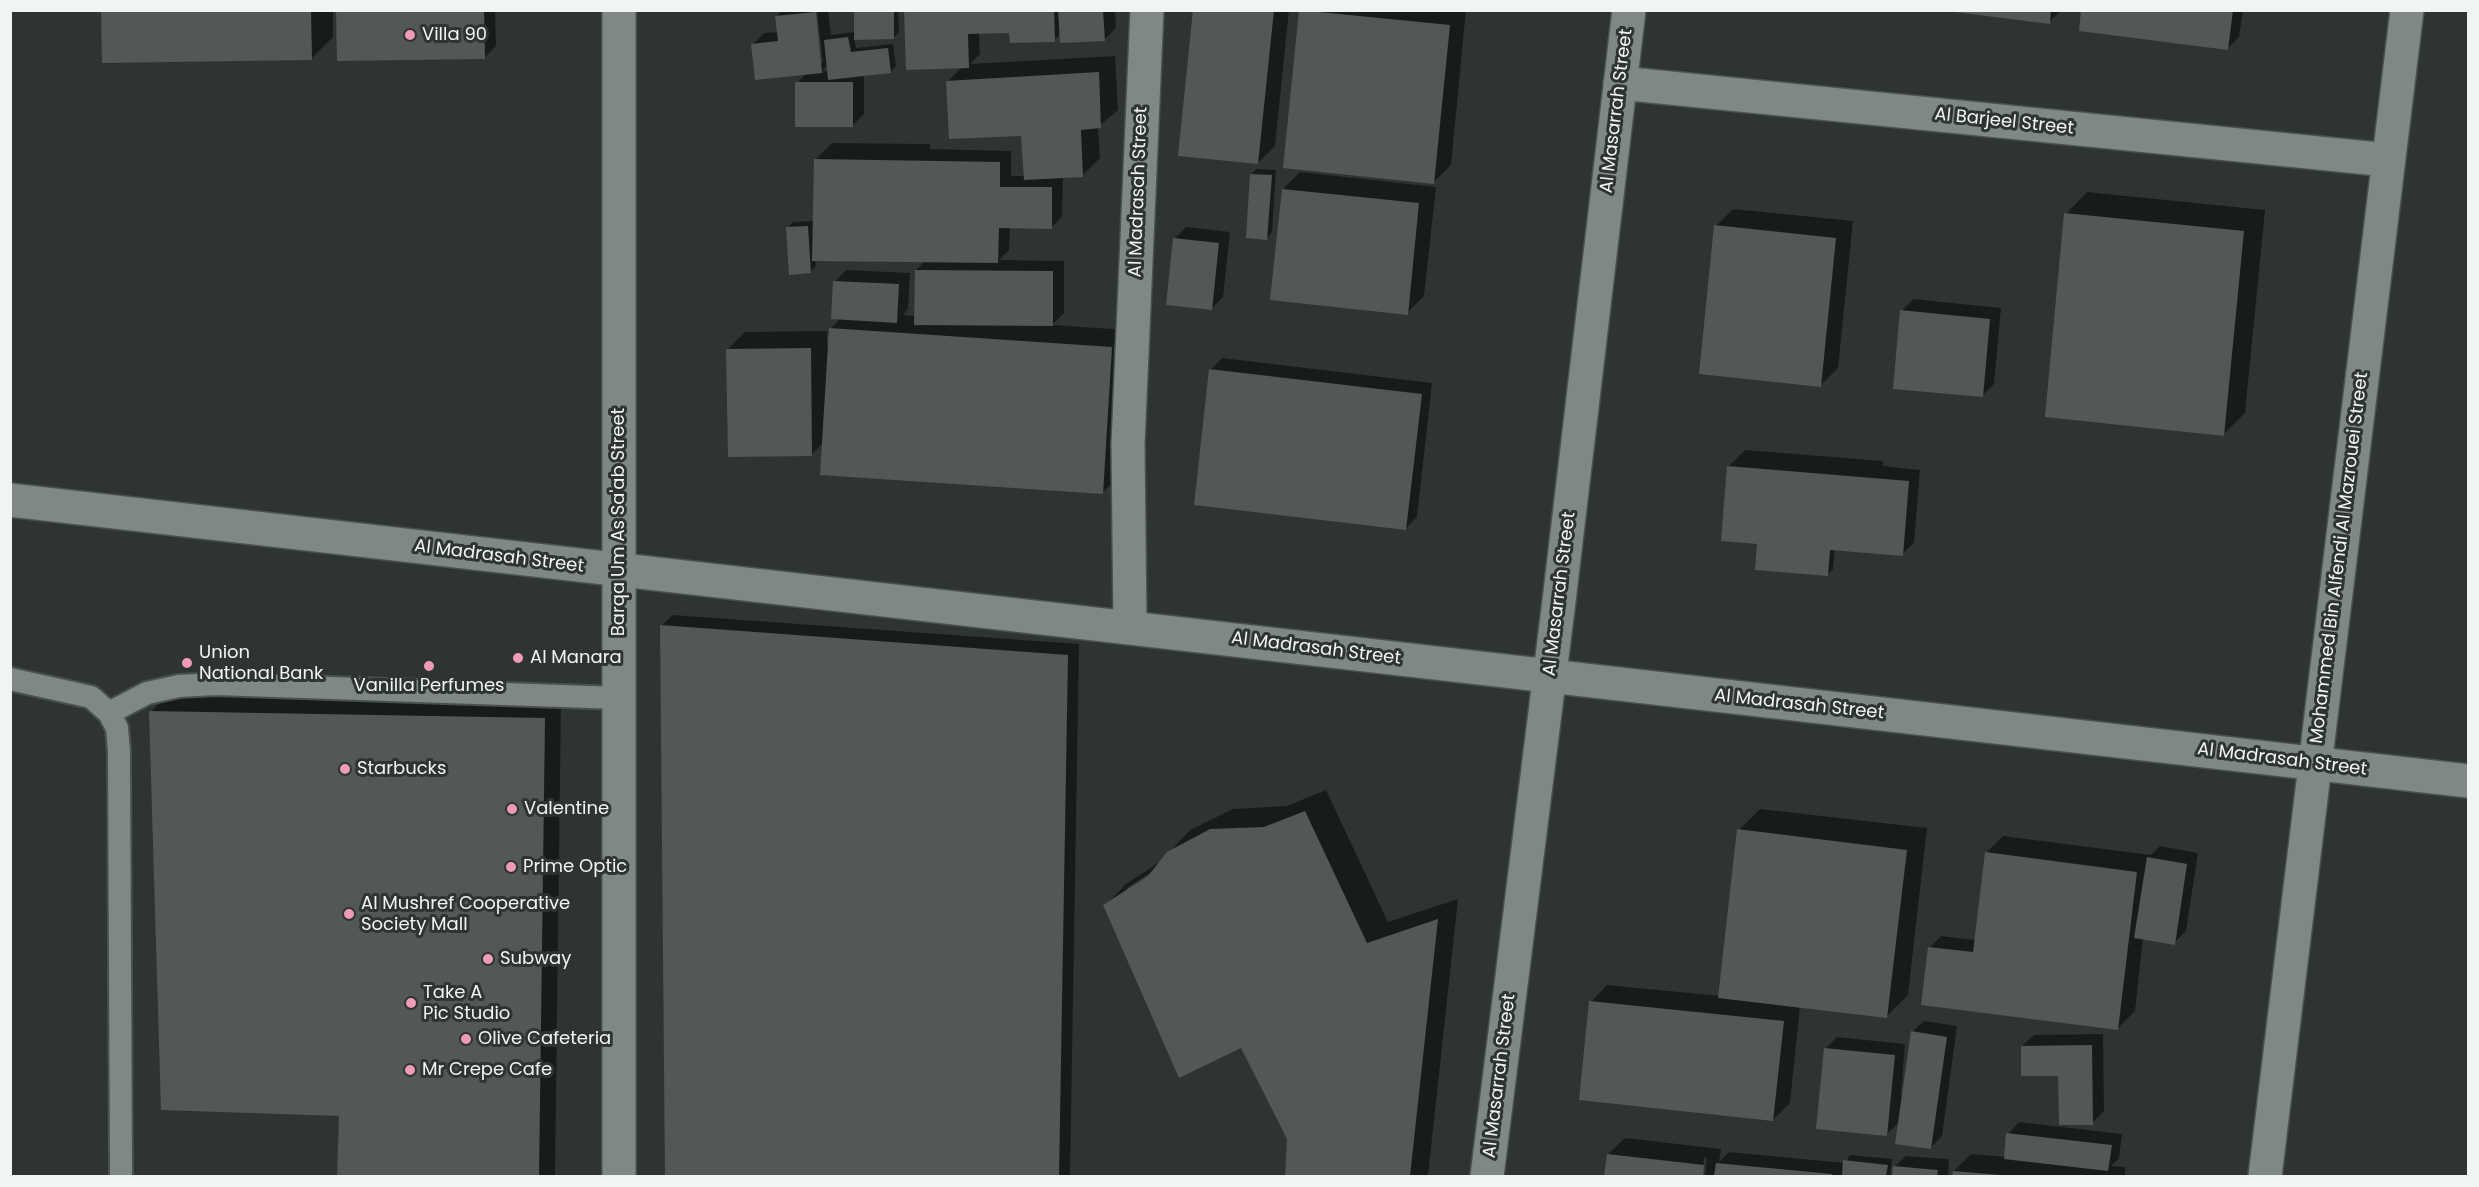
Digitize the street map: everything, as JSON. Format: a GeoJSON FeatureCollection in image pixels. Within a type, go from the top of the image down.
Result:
{"type":"FeatureCollection","features":[{"type":"Feature","properties":{"kind":"street","name":"Barqa Um As Sa'ab Street"},"geometry":{"type":"LineString","coordinates":[[619,10],[619,1176]]}},
{"type":"Feature","properties":{"kind":"street","name":"Al Madrasah Street"},"geometry":{"type":"LineString","coordinates":[[1130,626],[1128,444],[1147,10]]}},
{"type":"Feature","properties":{"kind":"street","name":"Al Masarrah Street"},"geometry":{"type":"LineString","coordinates":[[1487,1176],[1550,676],[1629,10]]}},
{"type":"Feature","properties":{"kind":"street","name":"Mohammed Bin Alfendi Al Mazrouei Street"},"geometry":{"type":"LineString","coordinates":[[2265,1176],[2407,10]]}},
{"type":"Feature","properties":{"kind":"street","name":"Al Barjeel Street"},"geometry":{"type":"LineString","coordinates":[[1620,83],[2388,160]]}},
{"type":"Feature","properties":{"kind":"street","name":"Al Madrasah Street"},"geometry":{"type":"LineString","coordinates":[[10,500],[619,571],[1130,626],[2469,781]]}},
{"type":"Feature","properties":{"kind":"lane"},"geometry":{"type":"LineString","coordinates":[[10,680],[91,697],[109,713],[117,728],[121,1176]]}},
{"type":"Feature","properties":{"kind":"lane"},"geometry":{"type":"LineString","coordinates":[[109,713],[147,693],[188,685],[619,698]]}},
{"type":"Feature","properties":{"kind":"building"},"geometry":{"type":"Polygon","coordinates":[[[101,10],[311,10],[312,60],[102,63],[101,10]]]}},
{"type":"Feature","properties":{"kind":"building","name":"Villa 90"},"geometry":{"type":"Polygon","coordinates":[[[336,10],[484,10],[485,59],[337,61],[336,10]]]}},
{"type":"Feature","properties":{"kind":"building"},"geometry":{"type":"Polygon","coordinates":[[[854,10],[894,10],[894,39],[854,40],[854,10]]]}},
{"type":"Feature","properties":{"kind":"building"},"geometry":{"type":"Polygon","coordinates":[[[904,10],[1054,10],[1055,42],[1010,43],[1009,33],[968,34],[969,68],[906,70],[904,10]]]}},
{"type":"Feature","properties":{"kind":"building"},"geometry":{"type":"Polygon","coordinates":[[[1058,10],[1103,10],[1105,41],[1060,43],[1058,10]]]}},
{"type":"Feature","properties":{"kind":"building"},"geometry":{"type":"Polygon","coordinates":[[[1193,10],[1274,10],[1258,164],[1178,156],[1193,10]]]}},
{"type":"Feature","properties":{"kind":"building"},"geometry":{"type":"Polygon","coordinates":[[[1299,10],[1450,25],[1434,184],[1283,168],[1299,10]]]}},
{"type":"Feature","properties":{"kind":"building"},"geometry":{"type":"Polygon","coordinates":[[[1939,10],[2051,10],[2050,24],[1939,10]]]}},
{"type":"Feature","properties":{"kind":"building"},"geometry":{"type":"Polygon","coordinates":[[[2081,10],[2233,10],[2228,50],[2079,31],[2081,10]]]}},
{"type":"Feature","properties":{"kind":"building"},"geometry":{"type":"Polygon","coordinates":[[[816,12],[822,73],[755,80],[751,44],[778,41],[775,16],[816,12]]]}},
{"type":"Feature","properties":{"kind":"building"},"geometry":{"type":"Polygon","coordinates":[[[848,37],[851,52],[888,48],[891,73],[828,80],[824,40],[848,37]]]}},
{"type":"Feature","properties":{"kind":"building"},"geometry":{"type":"Polygon","coordinates":[[[1099,72],[1101,128],[1081,130],[1083,177],[1024,180],[1021,136],[949,139],[946,81],[1099,72]]]}},
{"type":"Feature","properties":{"kind":"building"},"geometry":{"type":"Polygon","coordinates":[[[795,82],[853,82],[853,127],[795,127],[795,82]]]}},
{"type":"Feature","properties":{"kind":"building"},"geometry":{"type":"Polygon","coordinates":[[[814,159],[1000,162],[1000,187],[1052,187],[1052,229],[999,228],[998,263],[812,261],[814,159]]]}},
{"type":"Feature","properties":{"kind":"building"},"geometry":{"type":"Polygon","coordinates":[[[1250,174],[1272,175],[1267,240],[1246,238],[1250,174]]]}},
{"type":"Feature","properties":{"kind":"building"},"geometry":{"type":"Polygon","coordinates":[[[1282,189],[1419,203],[1408,315],[1270,300],[1282,189]]]}},
{"type":"Feature","properties":{"kind":"building"},"geometry":{"type":"Polygon","coordinates":[[[2064,213],[2244,231],[2224,436],[2045,417],[2064,213]]]}},
{"type":"Feature","properties":{"kind":"building"},"geometry":{"type":"Polygon","coordinates":[[[1714,225],[1836,238],[1821,387],[1699,374],[1714,225]]]}},
{"type":"Feature","properties":{"kind":"building"},"geometry":{"type":"Polygon","coordinates":[[[808,226],[811,273],[789,275],[786,227],[808,226]]]}},
{"type":"Feature","properties":{"kind":"building"},"geometry":{"type":"Polygon","coordinates":[[[1173,238],[1219,243],[1212,310],[1166,305],[1173,238]]]}},
{"type":"Feature","properties":{"kind":"building"},"geometry":{"type":"Polygon","coordinates":[[[915,270],[1053,271],[1053,326],[914,325],[915,270]]]}},
{"type":"Feature","properties":{"kind":"building"},"geometry":{"type":"Polygon","coordinates":[[[833,281],[899,284],[897,323],[831,319],[833,281]]]}},
{"type":"Feature","properties":{"kind":"building"},"geometry":{"type":"Polygon","coordinates":[[[1900,310],[1990,319],[1983,397],[1893,389],[1900,310]]]}},
{"type":"Feature","properties":{"kind":"building"},"geometry":{"type":"Polygon","coordinates":[[[829,328],[1112,347],[1103,494],[820,475],[829,328]]]}},
{"type":"Feature","properties":{"kind":"building"},"geometry":{"type":"Polygon","coordinates":[[[811,348],[812,456],[728,457],[726,349],[811,348]]]}},
{"type":"Feature","properties":{"kind":"building"},"geometry":{"type":"Polygon","coordinates":[[[1209,369],[1422,394],[1406,530],[1194,505],[1209,369]]]}},
{"type":"Feature","properties":{"kind":"building"},"geometry":{"type":"Polygon","coordinates":[[[1727,466],[1909,481],[1903,556],[1830,550],[1828,576],[1755,570],[1757,544],[1721,541],[1727,466]]]}},
{"type":"Feature","properties":{"kind":"building"},"geometry":{"type":"Polygon","coordinates":[[[660,625],[1068,655],[1059,1176],[665,1176],[660,625]]]}},
{"type":"Feature","properties":{"kind":"building","name":"Al Mushref Cooperative Society Mall"},"geometry":{"type":"Polygon","coordinates":[[[149,711],[545,718],[539,1176],[337,1176],[339,1116],[161,1110],[149,711]]]}},
{"type":"Feature","properties":{"kind":"building"},"geometry":{"type":"Polygon","coordinates":[[[1305,811],[1367,943],[1438,919],[1410,1176],[1285,1176],[1287,1139],[1241,1048],[1179,1078],[1103,905],[1148,876],[1167,852],[1210,829],[1264,827],[1305,811]]]}},
{"type":"Feature","properties":{"kind":"building"},"geometry":{"type":"Polygon","coordinates":[[[1737,829],[1907,850],[1887,1018],[1718,998],[1737,829]]]}},
{"type":"Feature","properties":{"kind":"building"},"geometry":{"type":"Polygon","coordinates":[[[1985,852],[2137,872],[2118,1030],[1921,1005],[1928,947],[1973,952],[1985,852]]]}},
{"type":"Feature","properties":{"kind":"building"},"geometry":{"type":"Polygon","coordinates":[[[2147,857],[2187,864],[2175,945],[2134,938],[2147,857]]]}},
{"type":"Feature","properties":{"kind":"building"},"geometry":{"type":"Polygon","coordinates":[[[1589,1001],[1784,1021],[1773,1121],[1579,1100],[1589,1001]]]}},
{"type":"Feature","properties":{"kind":"building"},"geometry":{"type":"Polygon","coordinates":[[[1911,1031],[1947,1037],[1931,1149],[1895,1144],[1911,1031]]]}},
{"type":"Feature","properties":{"kind":"building"},"geometry":{"type":"Polygon","coordinates":[[[2092,1045],[2093,1125],[2059,1125],[2058,1076],[2021,1076],[2021,1046],[2092,1045]]]}},
{"type":"Feature","properties":{"kind":"building"},"geometry":{"type":"Polygon","coordinates":[[[1824,1048],[1895,1055],[1887,1136],[1816,1129],[1824,1048]]]}},
{"type":"Feature","properties":{"kind":"building"},"geometry":{"type":"Polygon","coordinates":[[[2006,1133],[2112,1145],[2108,1171],[2004,1159],[2006,1133]]]}},
{"type":"Feature","properties":{"kind":"building"},"geometry":{"type":"Polygon","coordinates":[[[1607,1154],[1704,1165],[1703,1176],[1604,1176],[1607,1154]]]}},
{"type":"Feature","properties":{"kind":"building"},"geometry":{"type":"Polygon","coordinates":[[[1843,1160],[1888,1165],[1886,1176],[1842,1176],[1843,1160]]]}},
{"type":"Feature","properties":{"kind":"building"},"geometry":{"type":"Polygon","coordinates":[[[1716,1163],[1832,1174],[1832,1176],[1714,1176],[1716,1163]]]}},
{"type":"Feature","properties":{"kind":"building"},"geometry":{"type":"Polygon","coordinates":[[[1893,1166],[1938,1170],[1937,1176],[1892,1176],[1893,1166]]]}},
{"type":"Feature","properties":{"kind":"building"},"geometry":{"type":"Polygon","coordinates":[[[1953,1171],[2001,1175],[2001,1176],[1952,1176],[1953,1171]]]}},
{"type":"Feature","properties":{"kind":"place","name":"Villa 90"},"geometry":{"type":"Point","coordinates":[410,35]}},
{"type":"Feature","properties":{"kind":"place","name":"Al Manara"},"geometry":{"type":"Point","coordinates":[518,658]}},
{"type":"Feature","properties":{"kind":"place","name":"Union National Bank"},"geometry":{"type":"Point","coordinates":[187,663]}},
{"type":"Feature","properties":{"kind":"place","name":"Vanilla Perfumes"},"geometry":{"type":"Point","coordinates":[429,666]}},
{"type":"Feature","properties":{"kind":"place","name":"Starbucks"},"geometry":{"type":"Point","coordinates":[345,769]}},
{"type":"Feature","properties":{"kind":"place","name":"Valentine"},"geometry":{"type":"Point","coordinates":[512,809]}},
{"type":"Feature","properties":{"kind":"place","name":"Prime Optic"},"geometry":{"type":"Point","coordinates":[511,867]}},
{"type":"Feature","properties":{"kind":"place","name":"Al Mushref Cooperative Society Mall"},"geometry":{"type":"Point","coordinates":[349,914]}},
{"type":"Feature","properties":{"kind":"place","name":"Subway"},"geometry":{"type":"Point","coordinates":[488,959]}},
{"type":"Feature","properties":{"kind":"place","name":"Take A Pic Studio"},"geometry":{"type":"Point","coordinates":[411,1003]}},
{"type":"Feature","properties":{"kind":"place","name":"Olive Cafeteria"},"geometry":{"type":"Point","coordinates":[466,1039]}},
{"type":"Feature","properties":{"kind":"place","name":"Mr Crepe Cafe"},"geometry":{"type":"Point","coordinates":[410,1070]}}]}
